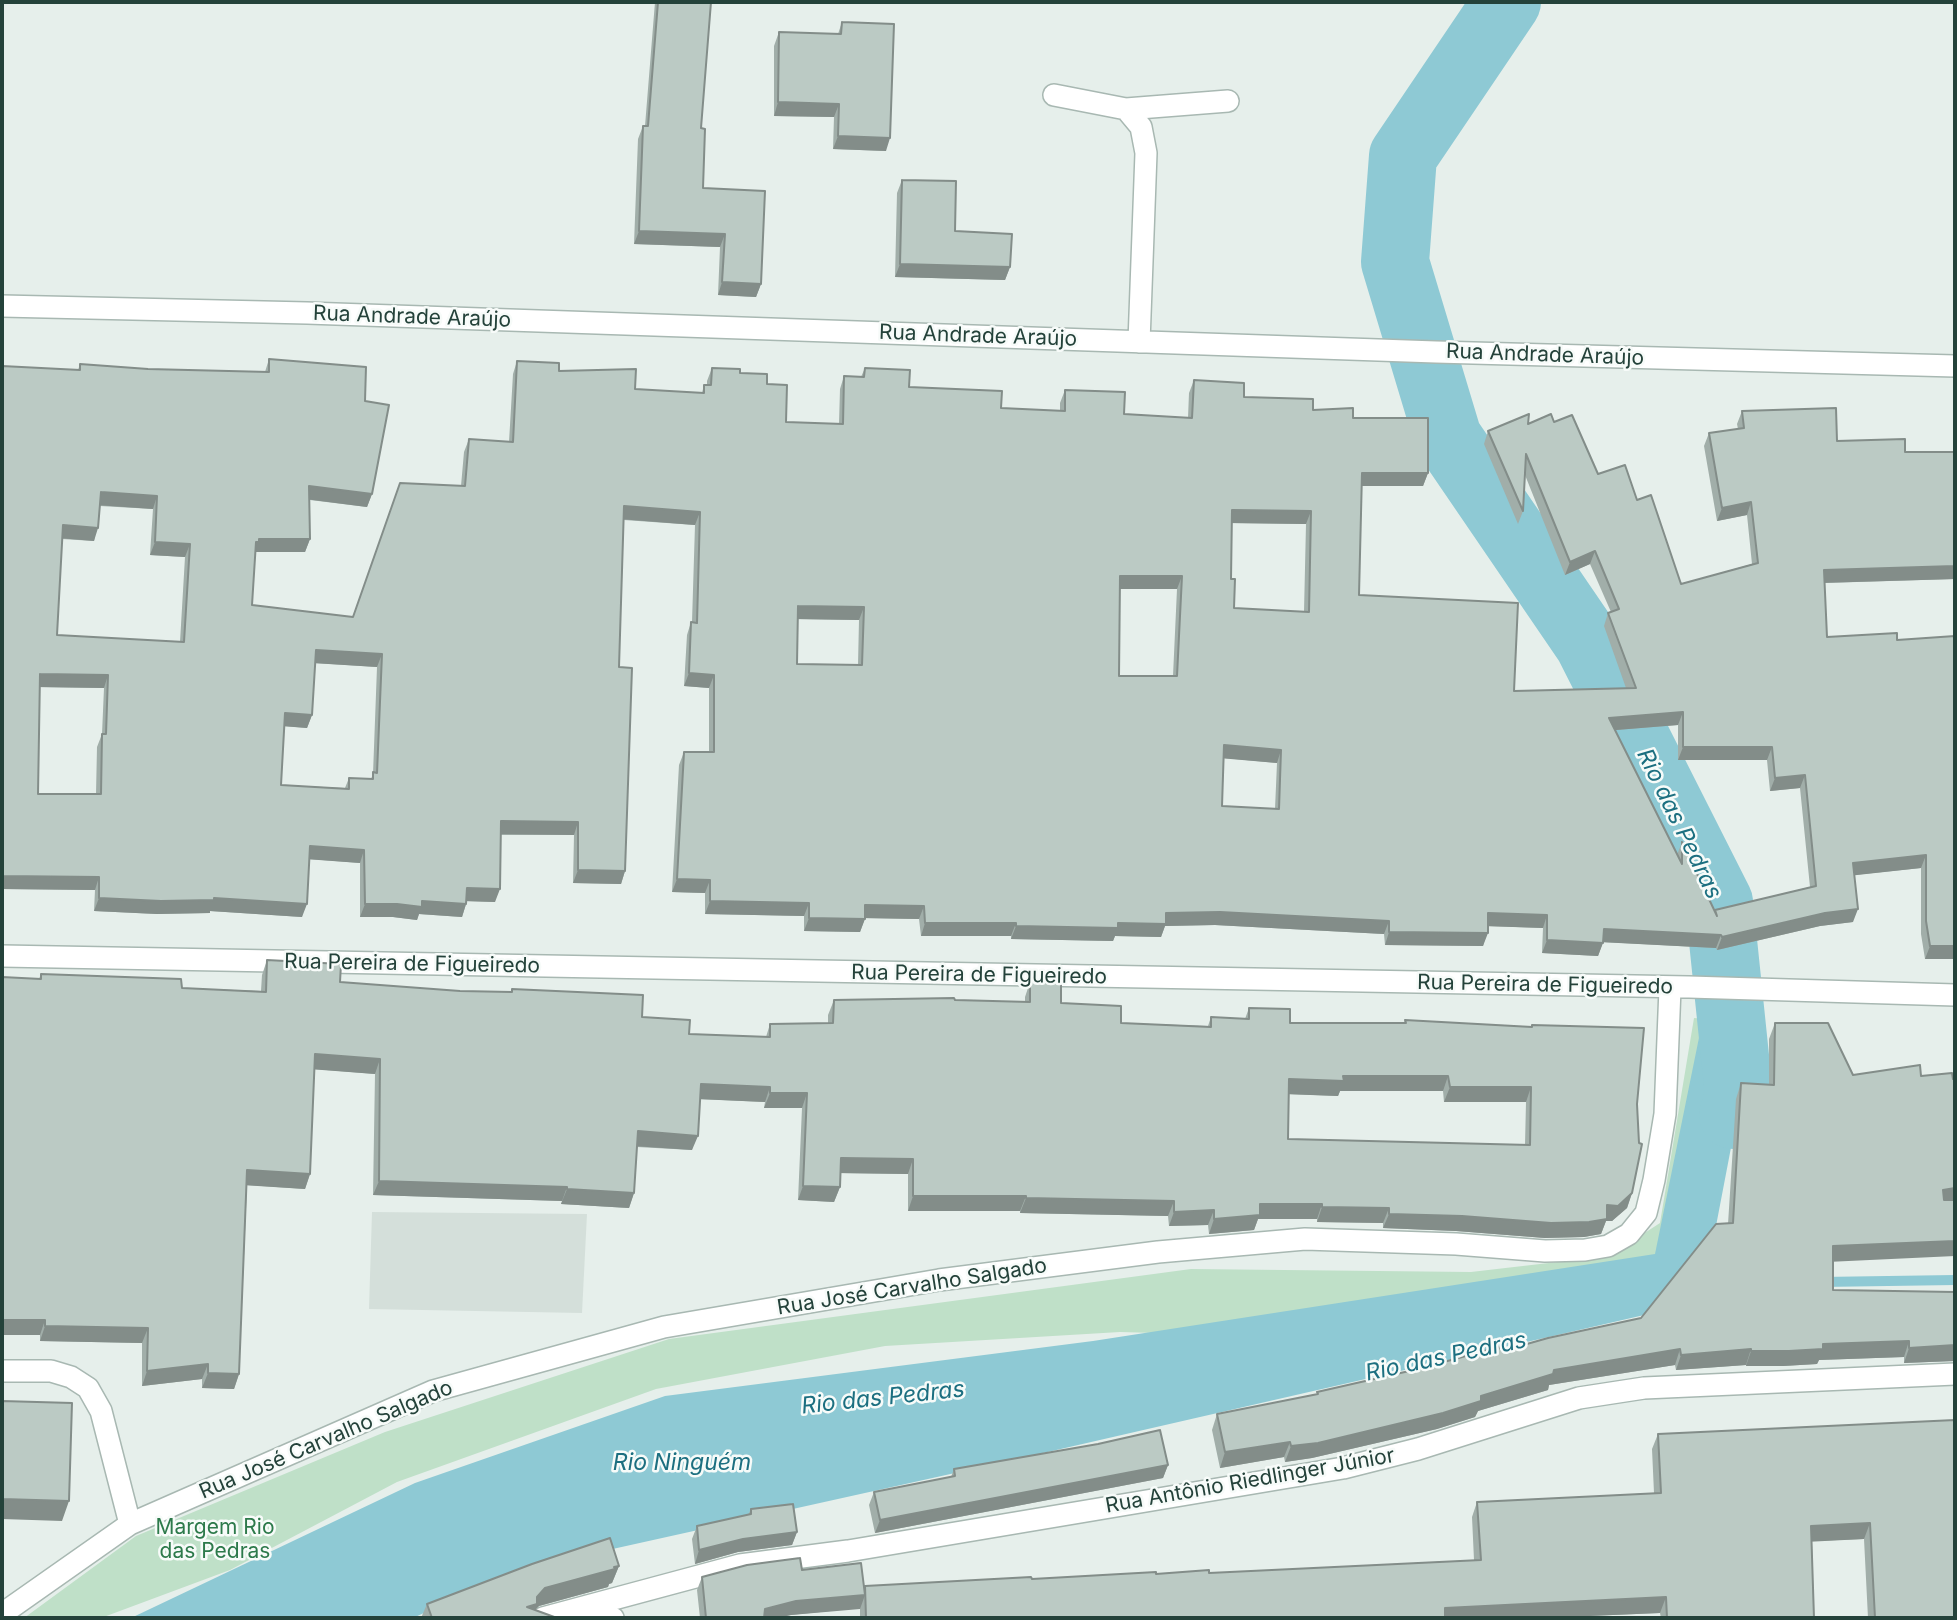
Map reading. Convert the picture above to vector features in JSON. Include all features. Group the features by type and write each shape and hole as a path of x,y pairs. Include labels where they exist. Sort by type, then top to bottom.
{"street":[{"path":"1054,95 1126,109 1228,101"},
{"path":"1126,109 1140,128 1146,153 1139,342"},
{"name":"Rua Andrade Araújo","path":"2,306 1955,366"},
{"name":"Rua Pereira de Figueiredo","path":"2,956 1680,987 1955,995"},
{"name":"Rua José Carvalho Salgado","path":"2,1614 130,1524 433,1391 664,1327 939,1280 1158,1252 1291,1240 1456,1244 1545,1251 1608,1247 1629,1234 1646,1213 1665,1114 1680,987"},
{"path":"2,1371 51,1371 71,1377 88,1388 101,1411 130,1524"},
{"name":"Rua Antônio Riedlinger Júnior","path":"544,1618 740,1565 848,1551 1343,1468 1418,1449 1579,1398 1644,1388 1955,1374"},
{"path":"587,1606 613,1618"}],"shaded area":[{"path":"372,1212 587,1214 582,1313 369,1309"}],"green space":[{"name":"Margem Rio das Pedras","path":"1694,1018 1724,1020 1725,1103 1645,1282 1370,1339 1120,1332 885,1346 656,1389 397,1482 230,1570 101,1618 24,1618 136,1536 385,1432 669,1339 1191,1269 1471,1272 1609,1256 1660,1223"}],"water":[{"name":"Rio Ninguém","path":"1703,1018 1755,1022 1716,1226 1653,1313 518,1570 413,1618 131,1618 415,1483 665,1396 1093,1341 1655,1254"}],"building":[{"path":"658,2 711,2 701,128 705,129 703,188 765,191 761,284 722,282 725,234 639,231 643,126 648,126"},
{"path":"842,22 894,24 890,138 838,136 839,104 778,102 779,32 841,34"},
{"path":"902,180 956,181 955,231 1012,234 1010,267 900,264"},
{"path":"269,359 366,367 365,401 389,405 372,494 309,486 310,539 259,539 259,542 256,542 252,605 353,617 400,483 465,486 469,439 513,442 517,361 559,363 559,371 636,369 635,389 704,393 704,385 711,385 712,368 767,374 767,384 787,385 786,422 843,424 844,376 864,377 865,368 910,370 909,387 1002,391 1001,408 1065,411 1065,390 1125,392 1124,414 1192,418 1194,380 1244,383 1244,397 1313,399 1313,410 1353,408 1353,418 1428,418 1428,473 1362,473 1359,595 1518,603 1514,691 1636,688 1608,613 1619,609 1595,551 1570,562 1526,454 1523,511 1488,431 1529,414 1528,424 1551,414 1554,422 1572,415 1598,474 1625,465 1637,500 1651,495 1681,584 1758,563 1751,502 1722,508 1709,433 1744,428 1742,411 1836,408 1837,441 1905,439 1905,452 1955,452 1955,566 1824,570 1827,637 1897,633 1897,640 1955,636 1955,946 1930,946 1926,921 1926,855 1853,863 1858,909 1825,913 1722,937 1604,929 1603,943 1547,940 1547,915 1488,913 1488,933 1389,932 1389,921 1220,912 1166,913 1166,924 1118,923 1118,928 1016,926 1016,923 925,923 924,906 865,905 865,919 809,918 809,903 710,901 710,880 677,879 684,752 714,752 714,675 689,673 691,622 697,623 700,512 624,506 619,667 632,668 625,871 578,870 578,822 501,821 500,889 467,888 466,904 422,901 422,907 365,904 364,850 310,846 307,904 214,898 161,901 99,898 99,877 2,876 2,366 80,370 80,364 148,369 269,372","holes":["101,492 157,496 155,542 190,544 184,642 57,635 63,525 98,528","1232,510 1311,511 1309,612 1234,608 1235,579 1231,579","1120,576 1182,576 1177,676 1119,676","798,606 864,607 862,665 797,664","316,650 382,654 377,773 373,772 373,779 349,778 349,789 281,785 285,713 312,715","40,674 108,675 106,734 102,734 101,794 38,794","1683,712 1683,747 1772,747 1775,778 1805,775 1816,886 1715,910 1717,916 1682,842 1682,864 1609,718","1224,745 1281,750 1279,809 1222,806"]},
{"path":"267,960 341,964 340,982 460,991 512,992 512,989 643,995 642,1017 690,1020 689,1034 770,1037 770,1024 833,1023 834,1000 954,998 1030,1002 1030,982 1061,982 1061,1003 1121,1006 1121,1023 1211,1027 1211,1017 1249,1019 1249,1008 1290,1009 1290,1023 1406,1023 1405,1020 1532,1027 1644,1028 1637,1104 1639,1143 1642,1144 1632,1193 1618,1206 1607,1205 1607,1219 1551,1223 1389,1214 1389,1208 1260,1204 1260,1215 1214,1219 1214,1210 1174,1212 1174,1201 1026,1196 913,1196 913,1159 841,1158 840,1187 803,1186 807,1093 770,1093 770,1087 701,1084 698,1136 638,1131 634,1193 567,1187 379,1181 380,1059 315,1054 310,1174 247,1170 239,1374 208,1373 208,1364 147,1371 148,1328 45,1326 45,1320 2,1320 2,977 41,979 41,974 181,979 182,988 266,992","holes":["1343,1076 1448,1076 1450,1087 1531,1087 1530,1145 1288,1139 1289,1079 1344,1081"]},
{"path":"1775,1023 1828,1023 1853,1075 1920,1065 1921,1076 1952,1073 1955,1079 1955,1188 1943,1190 1944,1200 1955,1200 1955,1241 1833,1246 1833,1290 1955,1292 1955,1345 1909,1348 1909,1341 1823,1344 1823,1349 1751,1349 1681,1355 1680,1349 1554,1370 1553,1374 1481,1396 1481,1401 1443,1413 1318,1443 1291,1446 1290,1442 1225,1452 1217,1414 1318,1394 1317,1392 1499,1347 1502,1351 1641,1318 1716,1224 1733,1223 1741,1083 1774,1085"},
{"path":"2,1401 72,1403 69,1501 2,1499"},
{"path":"1955,1420 1955,1618 1875,1618 1870,1523 1811,1526 1814,1618 1667,1618 1666,1597 1445,1608 1445,1618 866,1618 865,1586 1481,1560 1477,1502 1661,1493 1658,1434"},
{"path":"1160,1430 1168,1465 880,1520 874,1492 955,1476 954,1469 1098,1444"},
{"path":"793,1504 797,1532 743,1539 699,1550 697,1526 751,1514 751,1509"},
{"path":"610,1538 619,1566 545,1588 537,1597 537,1604 527,1607 557,1618 432,1618 427,1604"},
{"path":"800,1558 802,1570 861,1563 865,1595 796,1601 765,1609 764,1618 706,1618 702,1577 747,1565"}],"waterway":[{"name":"Rio das Pedras","path":"1507,2 1403,156 1395,262 1448,438 1588,643 1719,902 1739,1095 1733,1115"},
{"path":"1821,1282 1955,1280"}]}
